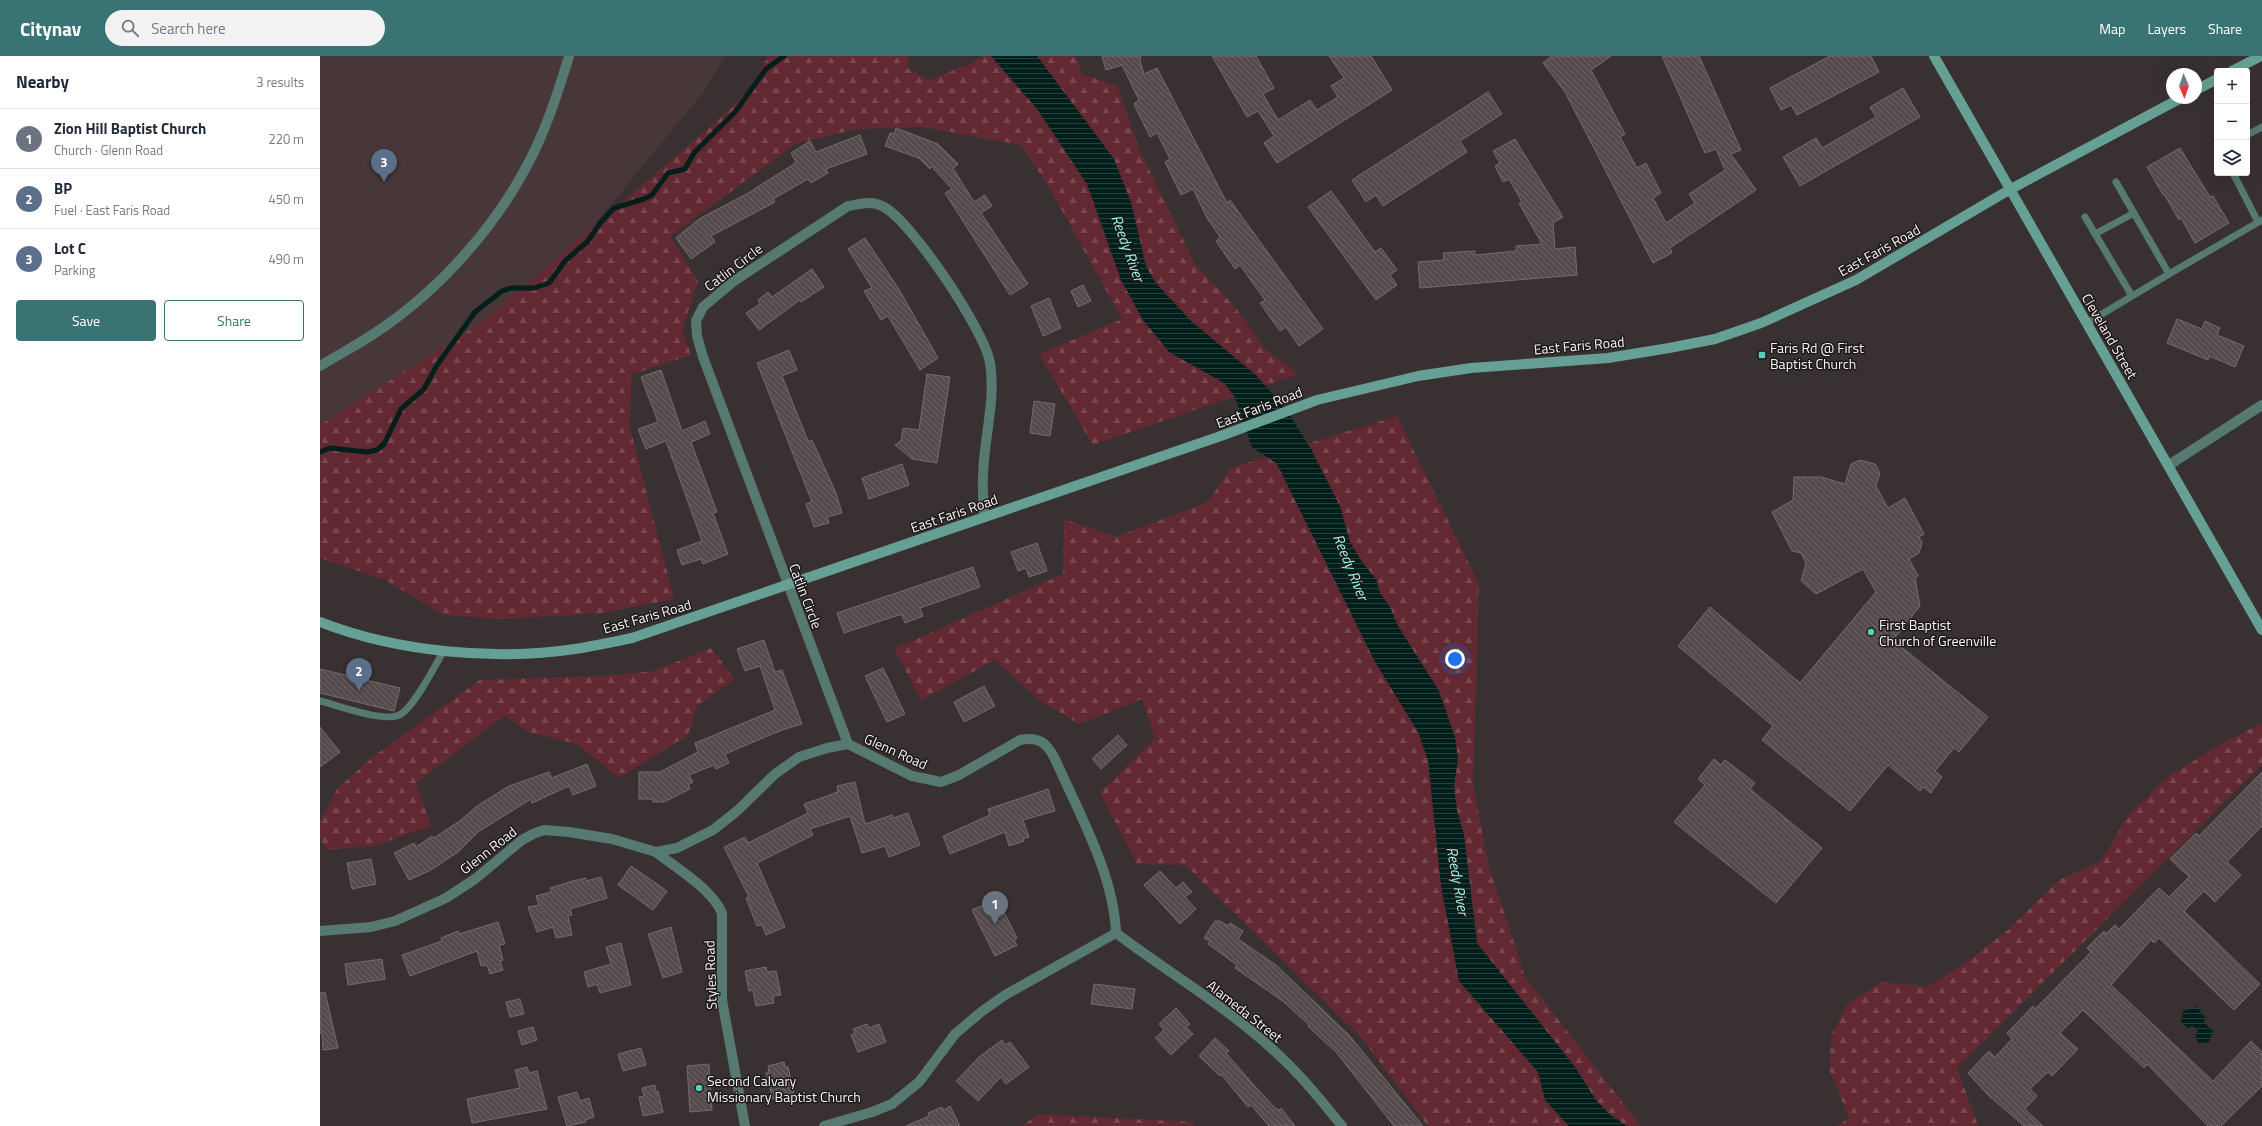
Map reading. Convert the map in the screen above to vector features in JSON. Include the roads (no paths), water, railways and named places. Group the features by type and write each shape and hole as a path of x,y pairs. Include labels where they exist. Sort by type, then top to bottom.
{"main road":[{"name":"Cleveland Street","path":"1934,56 2009,190 2169,465 2192,511 2262,630"},
{"path":"2238,68 2261,56"},
{"path":"2202,87 2214,81"},
{"name":"East Faris Road","path":"320,622 362,636 444,650 513,654 589,647 632,638 670,627 787,585 1218,437 1317,400 1403,379 1471,368 1608,358 1715,338 1760,323 1856,280 2009,190 2170,104"}],"street":[{"path":"320,366 375,333 412,305 436,284 480,237 499,210 533,155 557,95 569,56"},
{"name":"Catlin Circle","path":"848,744 787,585 703,357 697,336 696,321 703,308 734,282 848,206 867,202 882,206 896,214 930,257 976,325 986,346 990,363 991,383 983,475 984,518"},
{"path":"2169,465 2262,404"},
{"name":"Glenn Road","path":"320,931 371,927 395,921 446,898 475,879 522,840 532,834 544,830 569,832 612,839 656,852 676,848 713,830 738,811 775,774 799,757 848,744 912,776 941,782 960,775 1020,740 1036,739 1046,743 1055,759 1104,872 1116,913 1116,934"},
{"name":"Styles Road","path":"656,852 709,894 719,904 722,913 722,1000 745,1126"},
{"path":"824,1126 872,1112 892,1104 919,1082 955,1034 981,1012 1005,995 1116,934"},
{"name":"Alameda Street","path":"1116,934 1232,1015 1286,1061 1317,1095 1342,1126"}],"lane":[{"path":"2250,133 2262,127"},
{"path":"2087,323 2260,221 2235,176"},
{"path":"2116,182 2169,274"},
{"path":"2095,234 2134,213"},
{"path":"2085,217 2132,296"},
{"path":"320,701 385,718 400,714 417,694 444,650"}],"water":[{"name":"Reedy River","path":"991,56 1037,56 1114,159 1131,202 1146,266 1155,282 1190,320 1257,376 1289,414 1311,449 1340,506 1350,542 1362,562 1376,579 1380,593 1390,607 1398,626 1439,691 1455,737 1458,760 1454,786 1457,810 1464,835 1477,943 1575,1067 1596,1100 1609,1114 1627,1126 1569,1126 1545,1100 1538,1072 1459,981 1441,886 1428,760 1418,732 1375,662 1277,464 1252,447 1235,397 1224,383 1169,352 1143,320 1121,280 1087,184 1037,109"},
{"path":"2197,1007 2205,1017 2204,1022 2213,1031 2209,1042 2199,1043 2195,1038 2198,1031 2193,1026 2188,1028 2181,1022 2183,1011"}],"waterway":[{"path":"320,452 330,448 367,452 377,450 384,444 401,409 424,389 437,365 475,312 502,291 511,288 534,288 549,283 565,261 588,241 601,222 614,208 652,195 668,173 685,169 694,153 736,111 766,69 784,56"}],"place":[{"name":"Lot C","path":"384,182"},
{"name":"Faris Rd @ First Baptist Church","path":"1762,355"},
{"name":"First Baptist Church of Greenville","path":"1871,632"},
{"name":"BP","path":"359,691"},
{"name":"Zion Hill Baptist Church","path":"995,924"},
{"name":"Second Calvary Missionary Baptist Church","path":"699,1088"}]}
